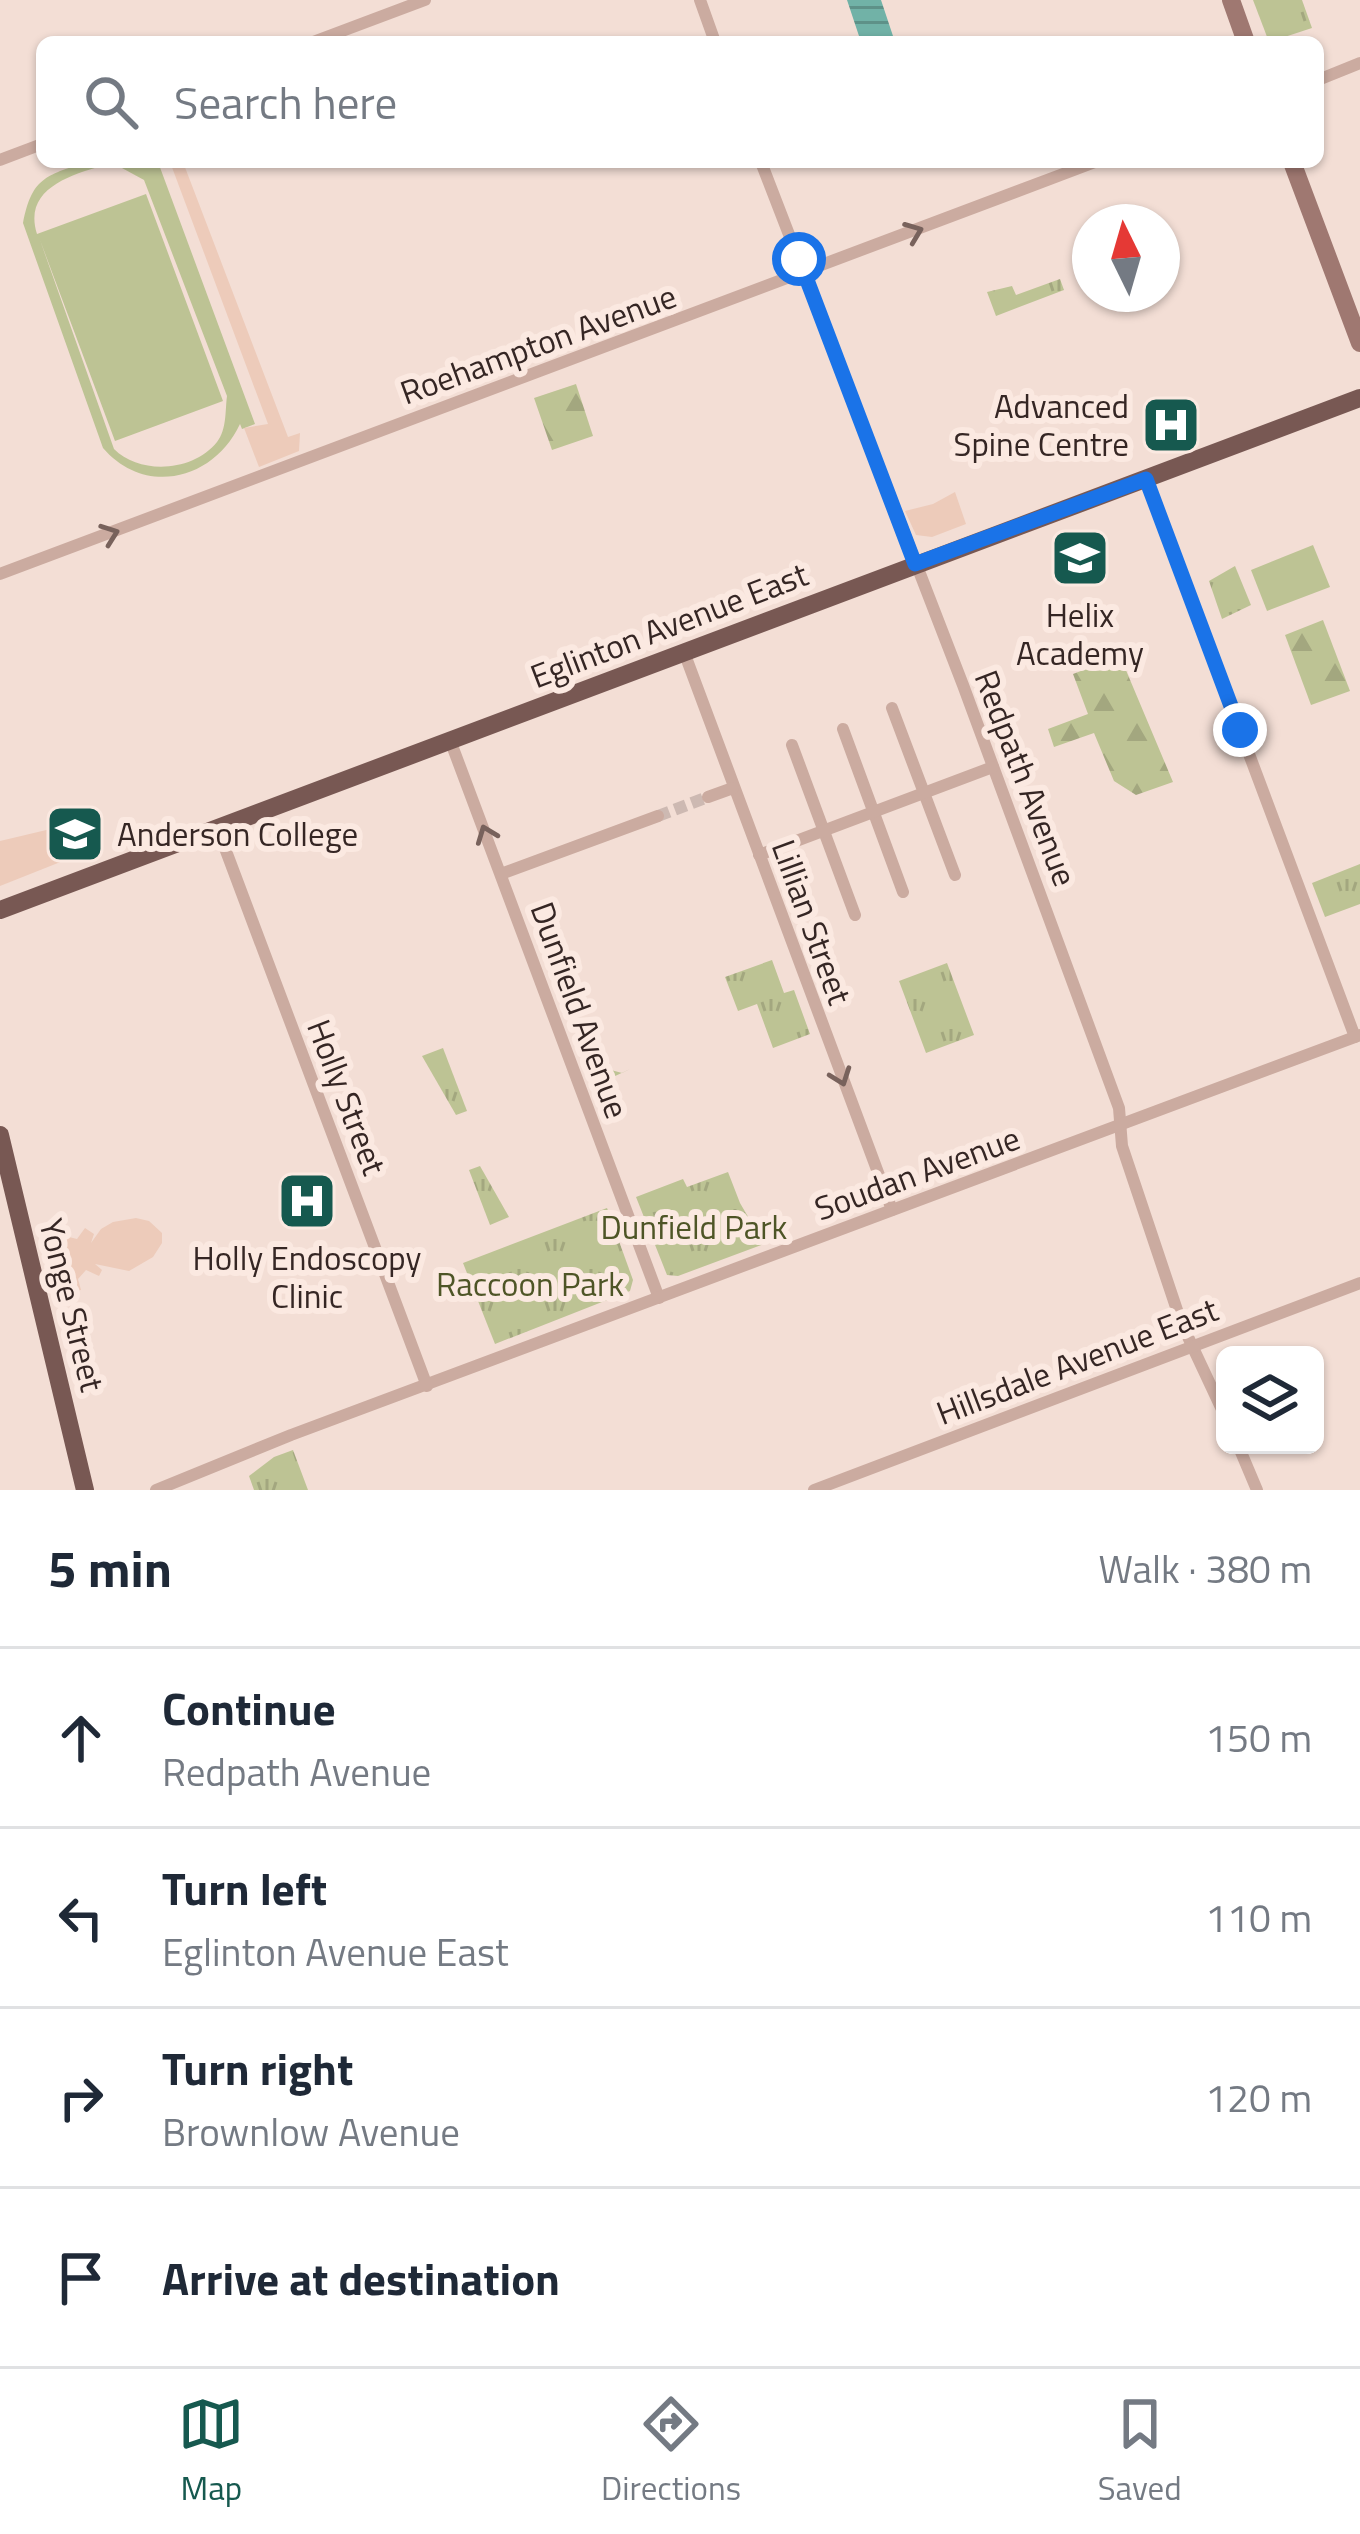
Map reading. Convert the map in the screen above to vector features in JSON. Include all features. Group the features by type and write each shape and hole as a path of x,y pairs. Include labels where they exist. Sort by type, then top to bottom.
{"main road":[{"path":"1231,0 1244,36"},
{"path":"1294,168 1360,343"},
{"name":"Eglinton Avenue East","path":"0,910 1360,398"},
{"name":"Yonge Street","path":"0,1135 85,1490"}],"street":[{"path":"329,36 425,0"},
{"path":"700,0 713,36"},
{"path":"1324,78 1360,63"},
{"path":"0,160 36,146"},
{"name":"Redpath Avenue","path":"763,168 993,766 1115,1099 1129,1166 1193,1346 1216,1396"},
{"name":"Roehampton Avenue","path":"0,574 1079,168"},
{"path":"1146,479 1358,1036"},
{"name":"Lillian Street","path":"684,652 892,1210"},
{"path":"892,708 956,875"},
{"path":"842,729 903,892"},
{"name":"Dunfield Avenue","path":"450,740 659,1298"},
{"path":"792,745 855,915"},
{"path":"759,855 993,766"},
{"path":"707,797 734,788"},
{"path":"501,874 658,816"},
{"name":"Holly Street","path":"217,827 427,1386"},
{"name":"Soudan Avenue","path":"156,1490 1358,1036"},
{"name":"Hillsdale Avenue East","path":"814,1490 1360,1283"},
{"path":"1242,1454 1257,1490"}],"green space":[{"path":"1253,0 1302,0 1312,28 1287,36 1267,36"},
{"path":"71,168 95,168 51,187 42,196 34,219 37,234 146,194 223,401 115,441 40,240 114,449 138,463 166,467 194,459 217,442 227,396 144,180 122,168 160,168 255,424 242,429 240,424 214,458 196,469 158,477 138,473 103,448 23,223 31,196 50,176"},
{"path":"1060,279 1064,290 996,316 987,292 1012,286 1016,295"},
{"path":"576,384 593,436 552,450 534,398"},
{"path":"1313,545 1330,587 1267,611 1251,570"},
{"path":"1235,566 1251,605 1222,619 1209,581"},
{"path":"1323,620 1350,691 1311,705 1285,635"},
{"path":"1120,656 1173,782 1136,795 1114,781 1094,733 1054,747 1048,729 1088,714 1073,674"},
{"path":"1360,864 1360,904 1325,917 1312,883"},
{"path":"772,960 784,993 794,990 810,1034 773,1048 757,1004 738,1011 725,977"},
{"path":"947,963 974,1035 926,1053 899,981"},
{"path":"583,1036 598,1040 611,1070 622,1073 594,1086 578,1041"},
{"path":"443,1048 467,1111 456,1115 422,1056"},
{"path":"480,1166 509,1217 490,1225 469,1170"},
{"name":"Dunfield Park","path":"728,1172 764,1244 678,1276 667,1275 636,1197 683,1179 687,1187"},
{"name":"Raccoon Park","path":"607,1208 633,1280 630,1291 495,1344 463,1263"},
{"path":"293,1450 308,1490 254,1490 249,1476 274,1457"}],"shaded area":[{"path":"172,168 185,168 288,437 300,433 299,451 259,467 244,428 268,424"},
{"path":"955,492 966,524 932,537 916,535 905,511"},
{"path":"59,827 68,859 0,886 0,841"},
{"path":"149,1221 162,1233 153,1257 129,1271 95,1264 102,1270 99,1276 86,1270 78,1279 81,1290 70,1292 55,1228 67,1225 69,1237 77,1239 85,1228 94,1234 91,1243 113,1222"}],"water":[{"path":"847,0 881,0 893,36 859,36"}],"tunnel":[{"path":"658,816 708,797"}],"place":[{"name":"Advanced Spine Centre","path":"1171,425"},
{"name":"Helix Academy","path":"1080,558"},
{"name":"Anderson College","path":"75,834"},
{"name":"Holly Endoscopy Clinic","path":"307,1201"}],"route":[{"path":"799,259 915,564 1146,479 1240,730"}]}
